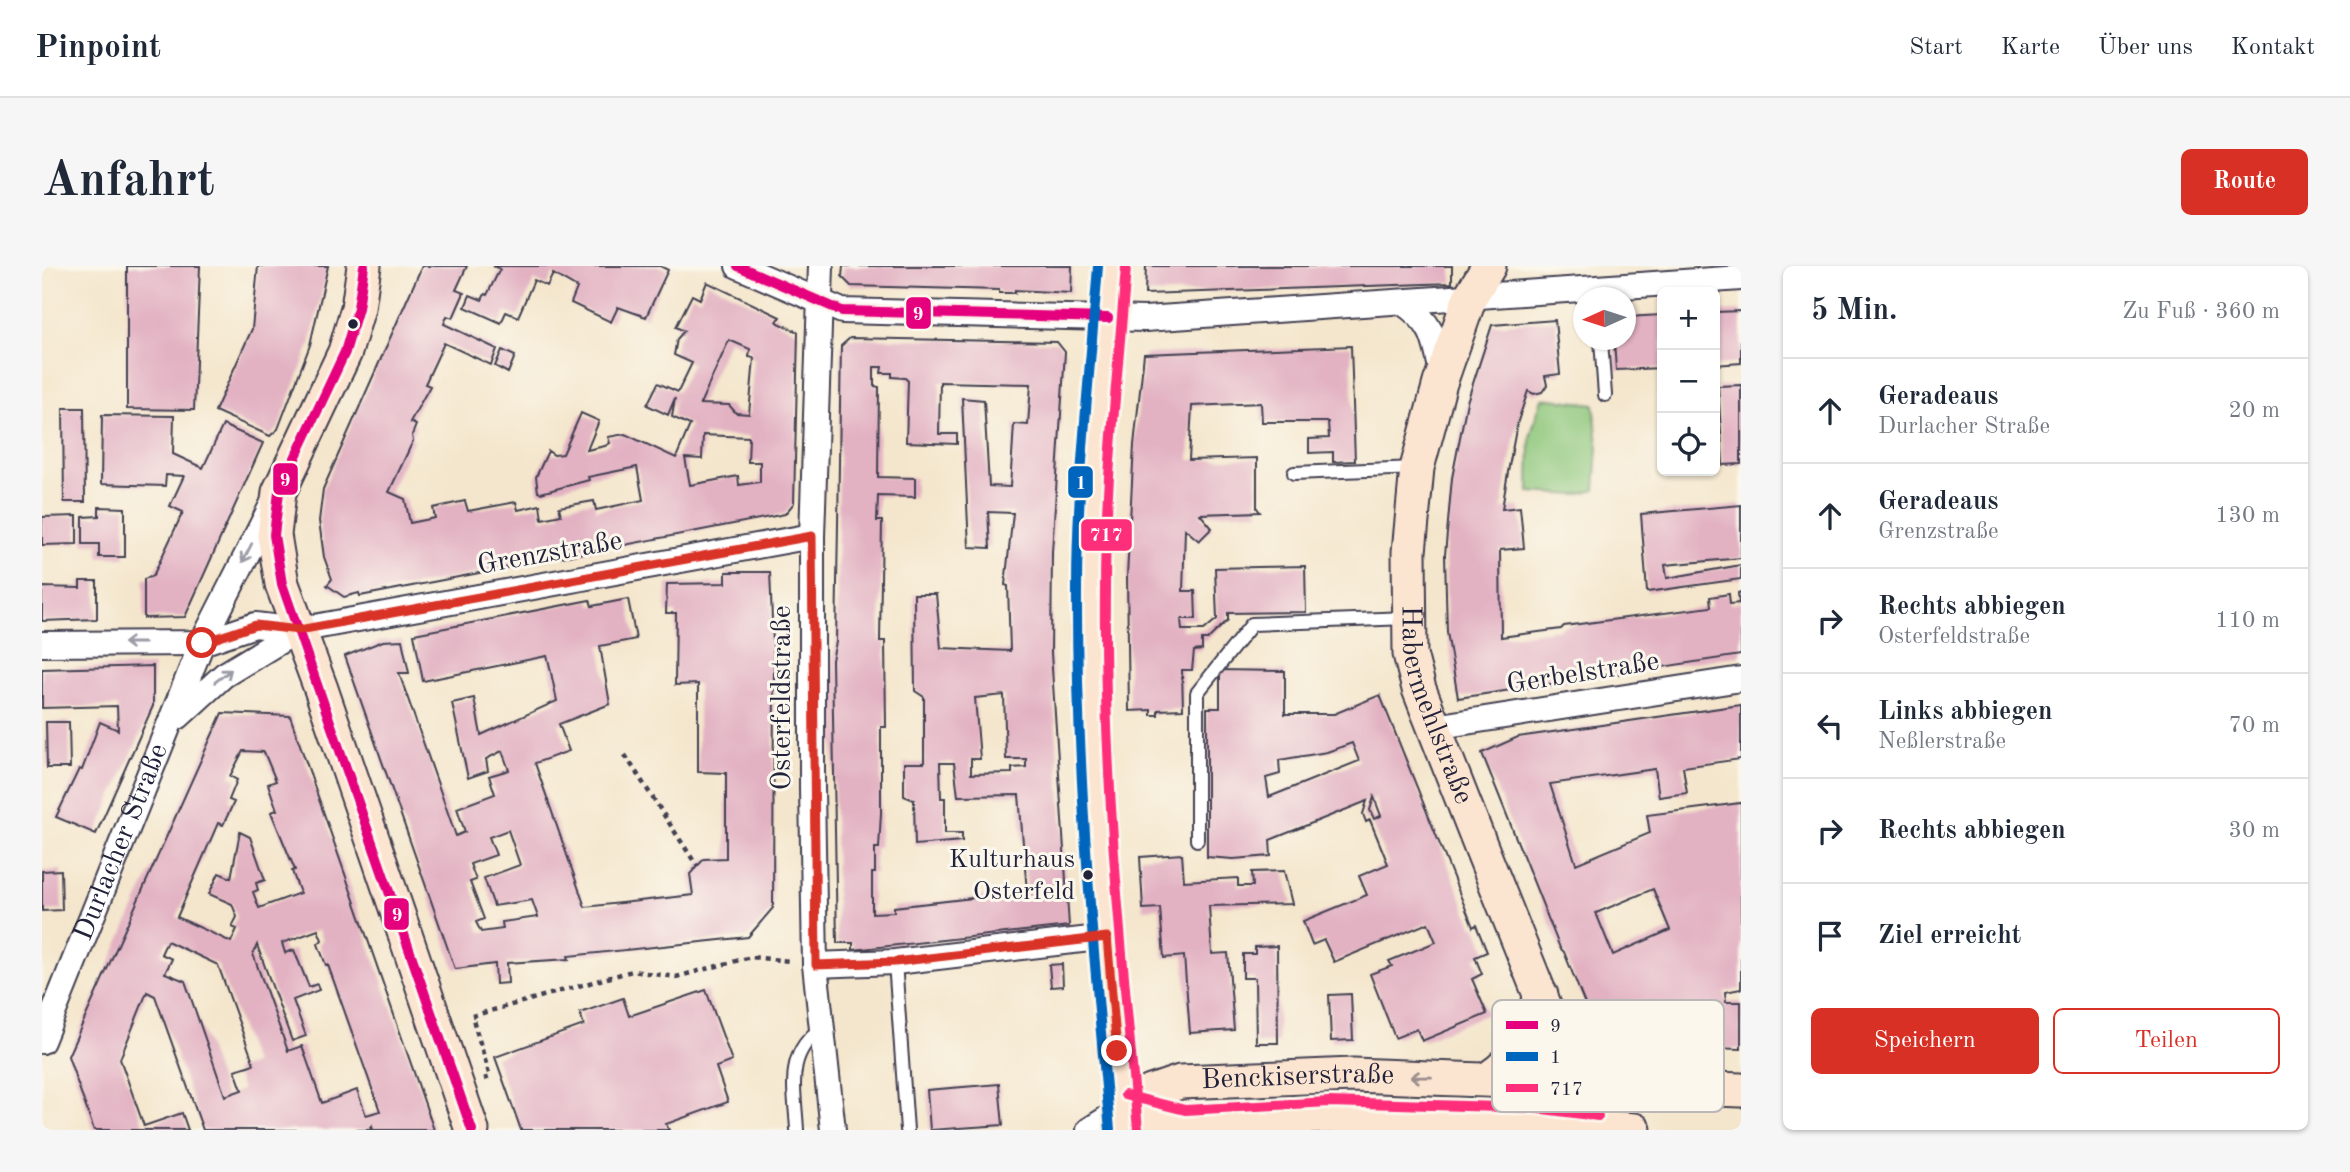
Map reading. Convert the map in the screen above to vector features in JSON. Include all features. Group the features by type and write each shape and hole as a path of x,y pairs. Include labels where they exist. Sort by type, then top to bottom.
{"main road":[{"name":"Durlacher Straße","path":"279,492 345,352 358,307 364,266"},
{"path":"1112,266 1093,511 1092,637 1095,768 1123,1119"},
{"name":"Habermehlstraße","path":"1489,266 1470,297 1442,376 1417,468 1409,552 1410,654 1419,689 1543,1000"},
{"path":"279,492 276,547 282,584 472,1130"},
{"name":"Benckiserstraße","path":"1123,1119 1151,1092 1180,1082 1353,1075 1492,1078"},
{"name":"Habermehlstraße","path":"1589,1112 1597,1129"},
{"name":"Benckiserstraße","path":"1123,1119 1154,1119 1184,1124 1329,1116 1535,1122 1634,1130"}],"street":[{"path":"738,266 820,304 842,311 1159,319 1470,297 1573,293"},
{"name":"Osterfeldstraße","path":"821,266 812,536 816,965 831,1081 833,1130"},
{"path":"1617,287 1645,279 1741,278"},
{"path":"1402,302 1424,317 1436,342 1442,376"},
{"name":"Durlacher Straße","path":"42,1041 173,722 202,643 279,492"},
{"name":"Grenzstraße","path":"299,630 812,536"},
{"path":"42,644 202,643 256,625 299,630"},
{"name":"Durlacher Straße","path":"173,722 224,675 299,630"},
{"name":"Gerbelstraße","path":"1434,727 1741,679"},
{"path":"816,965 895,962 1107,937"},
{"path":"1089,1130 1123,1119"}],"lane":[{"path":"1602,350 1605,395"},
{"path":"1294,473 1417,468"},
{"path":"1198,841 1196,693 1251,624 1408,618"},
{"path":"895,962 907,1130"},
{"path":"797,1130 796,1056 808,1037 822,1027"}],"path":[{"path":"625,754 697,866"},
{"path":"456,1089 491,1077 472,1016 632,971 676,976 751,957 816,965"}],"green space":[{"path":"1542,398 1594,404 1598,446 1595,490 1577,495 1529,492 1530,437"}],"building":[{"path":"127,266 200,266 194,410 127,409"},
{"path":"258,266 328,266 310,345 278,429 270,436 215,411 252,329"},
{"path":"422,266 467,266 456,290 464,293 453,318 447,316 444,324 497,349 491,365 444,343 425,384 430,386 410,422 416,425 413,441 389,492 405,499 410,523 435,518 433,508 465,501 468,511 516,502 518,510 540,505 542,519 561,515 559,507 594,501 596,510 643,500 637,467 588,477 589,480 541,493 538,492 536,477 548,451 554,455 563,454 581,413 599,421 587,450 610,443 608,437 625,434 676,458 690,425 672,417 675,398 668,415 647,405 658,383 678,392 692,363 674,355 677,339 684,331 676,327 692,295 700,299 707,282 780,317 777,322 798,332 794,503 785,514 344,597 327,585 332,579 324,557 319,521 323,489","holes":["729,340 750,349 749,357 754,358 749,414 736,413 729,405 700,404","703,435 749,437 748,462 760,462 760,482 739,485 738,476 690,485 685,458 702,459"]},
{"path":"493,266 660,266 668,270 646,317 618,307 611,322 571,303 577,288 553,274 547,286 534,280 518,317 506,312 501,323 465,307 470,295 482,300 485,294 487,295 500,269"},
{"path":"843,266 1072,266 1071,293 1015,290 1015,293 999,293 999,290 851,286 842,277"},
{"path":"1146,266 1452,266 1452,283 1145,294"},
{"path":"1741,311 1741,363 1720,365 1720,312"},
{"path":"1657,315 1657,368 1616,370 1615,350 1636,350 1636,316"},
{"path":"1555,320 1560,374 1545,376 1547,385 1542,392 1534,394 1528,391 1517,424 1508,472 1502,509 1520,507 1524,548 1500,550 1501,637 1711,607 1710,597 1729,594 1730,604 1739,603 1738,593 1741,592 1741,655 1458,698 1447,632 1445,555 1452,478 1467,402 1492,325"},
{"path":"850,338 1057,342 1065,352 1052,552 1051,653 1069,926 853,950 853,943 837,943 832,660 836,642 841,346","holes":["874,367 882,367 881,373 892,373 892,377 905,378 908,381 906,442 957,444 957,434 939,434 940,382 1031,384 1028,425 1014,424 1010,487 989,486 984,400 962,398 969,547 990,548 988,512 1013,513 1005,585 1008,586 1010,651 941,648 936,594 914,594 915,691 924,697 924,763 904,763 904,796 914,800 915,845 962,841 962,833 945,833 945,798 941,798 940,763 954,763 958,796 1019,795 1027,892 894,907 894,912 872,913 872,873 875,873 875,848 879,848 881,813 881,727 886,727 885,641 880,641 882,521 877,521 878,496 915,497 915,478 878,477 879,387 874,386","1004,695 1006,759 1026,759 1026,767 1012,768 1012,773 971,774 971,759 980,759 975,698"]},
{"path":"1351,346 1355,461 1333,462 1333,452 1309,453 1309,439 1329,438 1328,422 1262,422 1261,403 1192,406 1189,460 1257,458 1257,508 1260,512 1200,514 1212,528 1199,541 1185,529 1183,591 1195,591 1196,619 1181,619 1182,630 1204,630 1217,619 1215,568 1305,566 1306,612 1228,613 1228,620 1207,640 1202,640 1202,650 1194,651 1192,670 1182,670 1183,709 1158,710 1158,715 1151,715 1151,710 1129,711 1127,576 1134,445 1144,354"},
{"path":"502,350 515,356 508,373 495,366"},
{"path":"1741,385 1741,464 1723,465 1720,386"},
{"path":"63,408 84,408 85,502 64,502"},
{"path":"102,415 174,416 173,454 203,468 223,425 263,443 185,617 144,618 144,579 153,576 183,512 170,506 184,476 166,475 165,486 101,484"},
{"path":"1741,505 1741,558 1665,565 1667,578 1741,565 1741,579 1647,592 1641,514"},
{"path":"99,507 125,508 125,557 99,557 99,544 83,544 83,517 99,516"},
{"path":"77,516 77,544 42,545 42,517"},
{"path":"726,572 770,572 774,667 773,908 748,937 568,956 569,959 507,963 508,983 496,984 495,964 455,969 345,656 383,641 402,640 409,673 399,673 456,836 465,832 457,808 495,794 489,776 509,770 502,751 486,759 488,771 468,778 452,703 474,698 481,735 557,701 547,656 423,681 414,634 590,600 592,606 628,599 636,639 600,646 610,704 559,724 569,751 535,763 585,907 693,895 690,874 704,859 726,858 726,773 698,772 698,684 675,685 676,613 666,613 667,584 726,583","holes":["508,830 520,865 484,878 494,906 532,900 538,917 502,922 503,929 481,932 476,922 484,919 470,882 476,880 470,864 496,855 489,837"]},
{"path":"80,581 97,581 97,619 42,621 42,587 80,588"},
{"path":"153,666 153,706 96,834 56,817 79,769 82,770 100,722 118,730 117,706 42,708 42,669"},
{"path":"1220,670 1285,671 1285,714 1334,714 1380,695 1473,927 1476,925 1487,952 1475,957 1482,974 1472,979 1487,1014 1422,1041 1417,1029 1395,1038 1370,974 1392,966 1389,961 1436,942 1428,923 1334,962 1324,940 1312,945 1303,921 1367,895 1359,876 1388,864 1370,820 1366,822 1363,814 1367,801 1270,840 1271,856 1233,859 1207,857 1207,708 1220,708","holes":["1352,743 1359,761 1269,797 1266,778 1280,774 1279,760 1327,752","1374,797 1381,816 1374,819 1370,810"]},
{"path":"1741,705 1741,759 1683,767 1687,793 1659,797 1655,769 1550,784 1576,864 1650,833 1647,815 1741,803 1741,989 1725,992 1726,1002 1741,1002 1741,1049 1724,1048 1724,1000 1583,1000 1482,753 1518,737","holes":["1653,889 1670,930 1613,955 1596,913"]},
{"path":"222,713 290,716 434,1130 373,1130 372,1126 370,1130 203,1130 155,996 147,992 120,1059 144,1126 182,1113 188,1130 94,1130 68,1056","holes":["243,751 264,752 276,781 268,784 277,810 271,812 295,870 292,871 300,893 259,908 253,892 258,890 256,883 265,880 250,837 240,832 231,878 219,873 209,894 232,904 237,917 232,927 237,929 231,942 177,917 218,823 223,825 234,802 229,800 237,780 230,776","318,930 322,940 318,944 380,1111 366,1115 357,1090 322,1103 302,1046 288,1051 253,954 257,945 292,1041 306,1036 293,1000 319,990 317,984 309,987 294,950 285,953 282,943","167,941 218,965 254,1064 235,1070 242,1090 225,1096 185,981 165,973 172,959 161,954"]},
{"path":"46,722 69,722 70,768 47,768"},
{"path":"1182,854 1184,881 1238,878 1238,886 1253,886 1252,872 1284,871 1292,904 1209,906 1212,954 1228,953 1234,1030 1190,1033 1184,956 1164,958 1160,908 1143,909 1140,857"},
{"path":"61,870 62,910 42,911 42,871"},
{"path":"1277,946 1278,1043 1256,1043 1255,978 1243,978 1243,954 1255,954 1255,947"},
{"path":"1062,964 1063,986 1051,987 1049,965"},
{"path":"706,990 732,1061 716,1067 728,1102 666,1124 669,1130 521,1130 495,1057 584,1025 580,1013 623,998 629,1016"},
{"path":"1351,994 1353,1040 1331,1041 1329,995"},
{"path":"999,1084 1003,1125 930,1130 927,1090"}],"transit line":[{"name":"9","path":"364,266 358,308 345,352 279,492 274,535 282,584 472,1130"},
{"name":"9","path":"738,266 842,311 1108,318"},
{"name":"1","path":"1098,266 1079,508 1077,657 1087,860 1110,1130"},
{"name":"717","path":"1126,267 1107,509 1105,657 1114,860 1138,1129"},
{"name":"717","path":"1125,1095 1185,1110 1329,1102 1492,1107"},
{"name":"717","path":"1566,1112 1598,1116"}],"place":[{"name":"Kulturhaus Osterfeld","path":"1088,875"}],"route":[{"path":"202,643 256,625 299,630 812,536 812,788 816,965 895,962 1107,937 1117,1051"}]}
